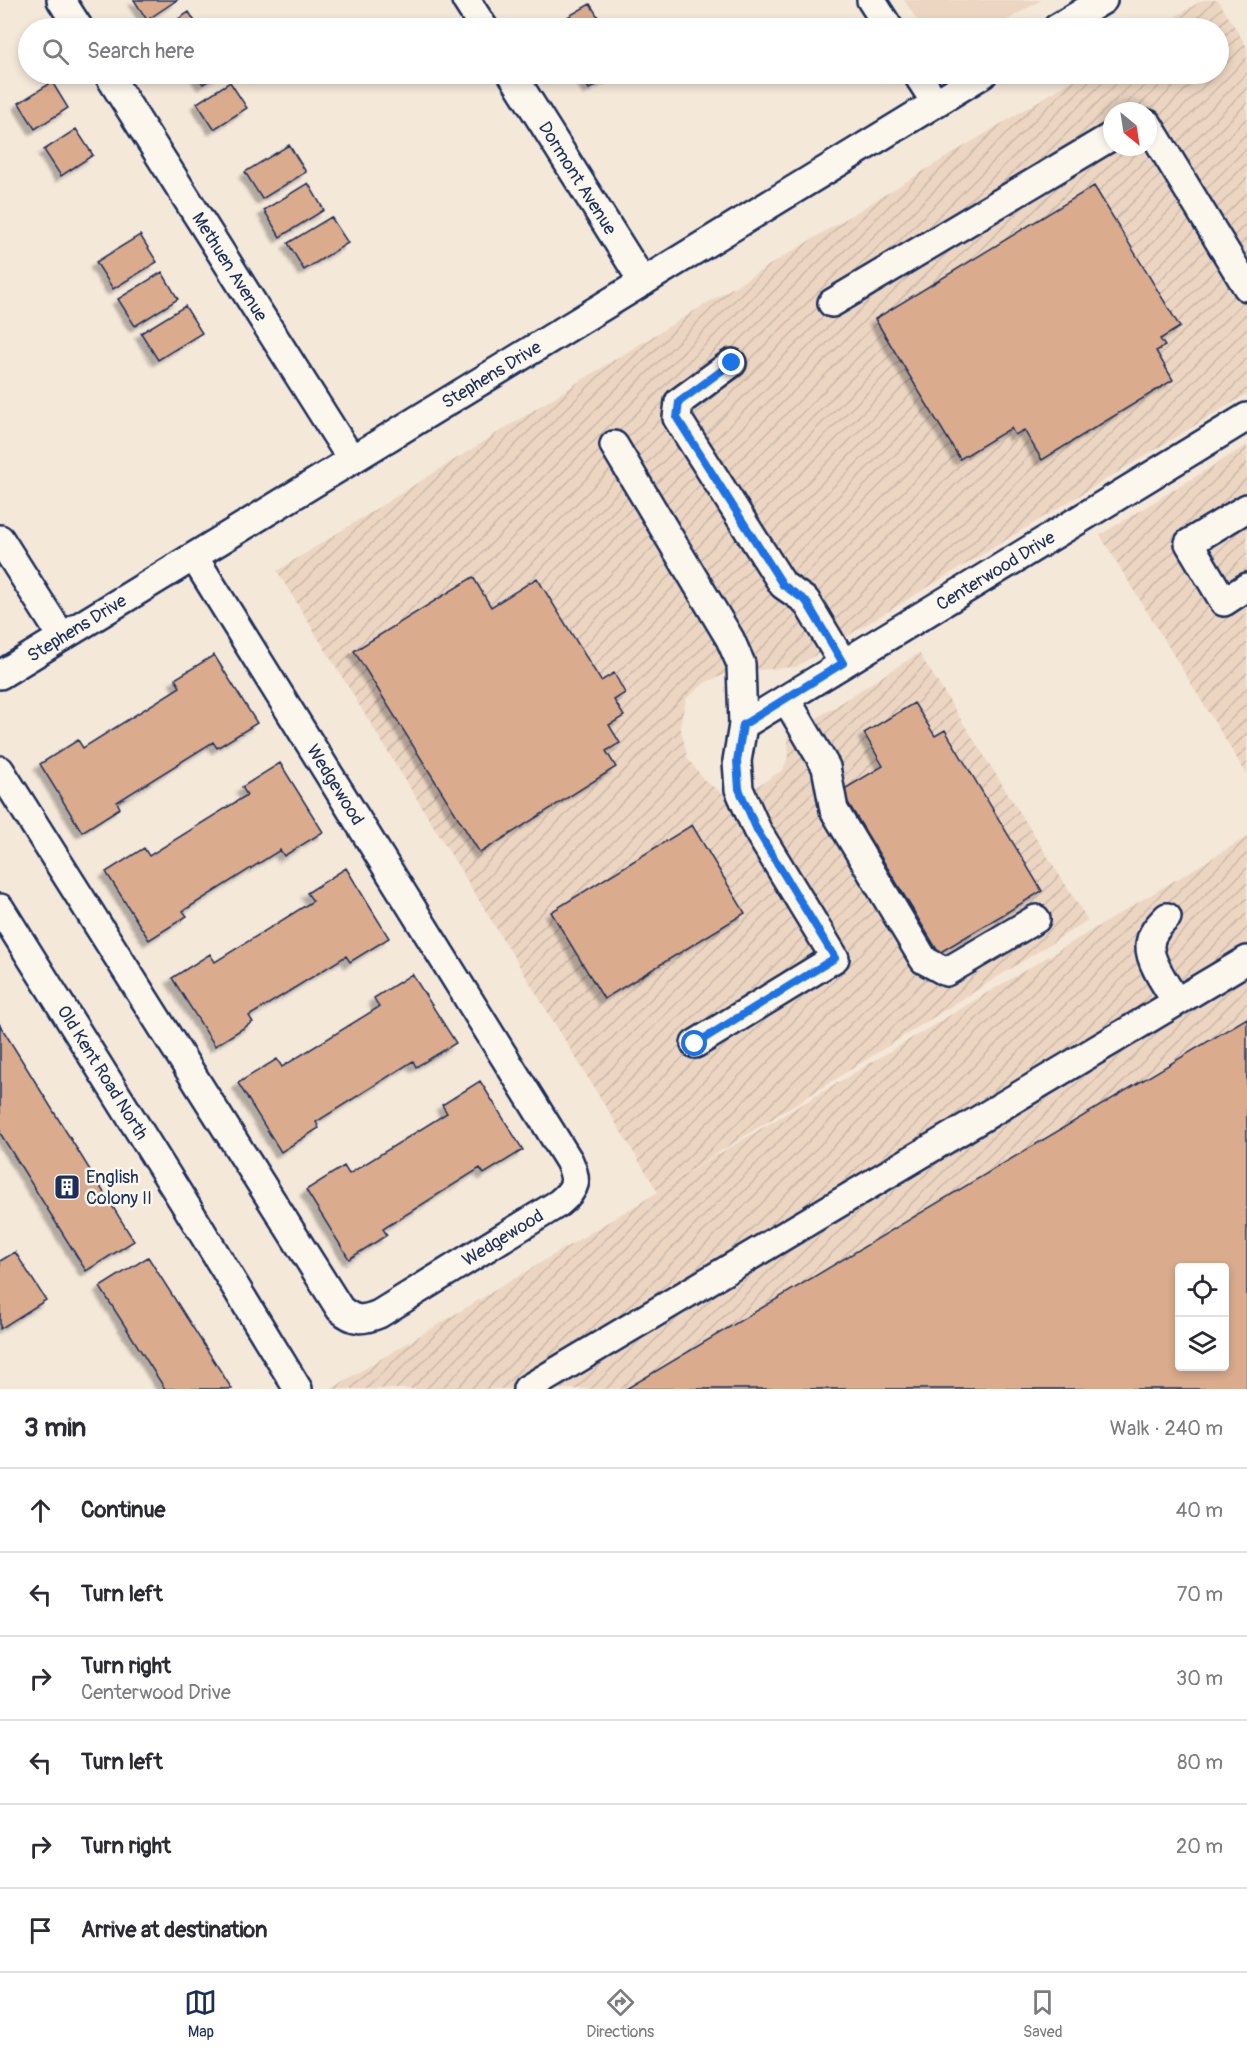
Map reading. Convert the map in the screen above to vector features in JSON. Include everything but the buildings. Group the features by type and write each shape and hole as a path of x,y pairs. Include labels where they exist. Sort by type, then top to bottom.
{"street":[{"path":"61,0 73,18"},
{"path":"466,0 478,18"},
{"path":"871,0 883,18"},
{"path":"1073,18 1103,0"},
{"name":"Methuen Avenue","path":"114,84 352,460"},
{"name":"Dormont Avenue","path":"518,84 643,282"},
{"path":"923,84 935,102"},
{"name":"Stephens Drive","path":"0,675 966,84"},
{"path":"1157,139 1247,287"},
{"path":"832,303 1103,141"},
{"path":"732,363 679,402 677,418 783,585 806,601 843,663"},
{"name":"Centerwood Drive","path":"743,725 1247,417"},
{"path":"614,445 730,639 741,664 743,725 737,761 739,789 757,830 835,958 695,1044"},
{"path":"1247,508 1189,543 1224,602 1247,587"},
{"path":"0,539 62,637"},
{"name":"Wedgewood","path":"0,770 340,1309 348,1316 356,1320 365,1320 379,1314 560,1203 571,1193 575,1182 569,1161 194,557"},
{"path":"786,699 826,766 834,810 924,960 946,972 1036,919"},
{"name":"Old Kent Road North","path":"0,908 298,1389"},
{"path":"1167,917 1154,931 1149,946 1155,965 1176,1001"},
{"path":"527,1389 1247,960"}],"shaded area":[{"path":"904,0 1041,0 1011,18 916,18"},
{"path":"1203,0 1218,0 1247,47 1247,394 796,667 732,672 706,682 686,699 680,726 688,759 705,781 722,793 746,793 783,770 789,754 787,737 919,653 1088,920 664,1187 1247,837 1247,1389 331,1389 658,1192 277,571 609,363 1067,84 1229,84 1229,18 1173,18"},
{"path":"1247,445 1247,775 1100,535"}],"place":[{"name":"English Colony II","path":"67,1187"}],"route":[{"path":"695,1044 835,958 757,830 739,789 737,761 743,725 843,663 806,601 783,585 677,418 679,402 732,363"}]}
